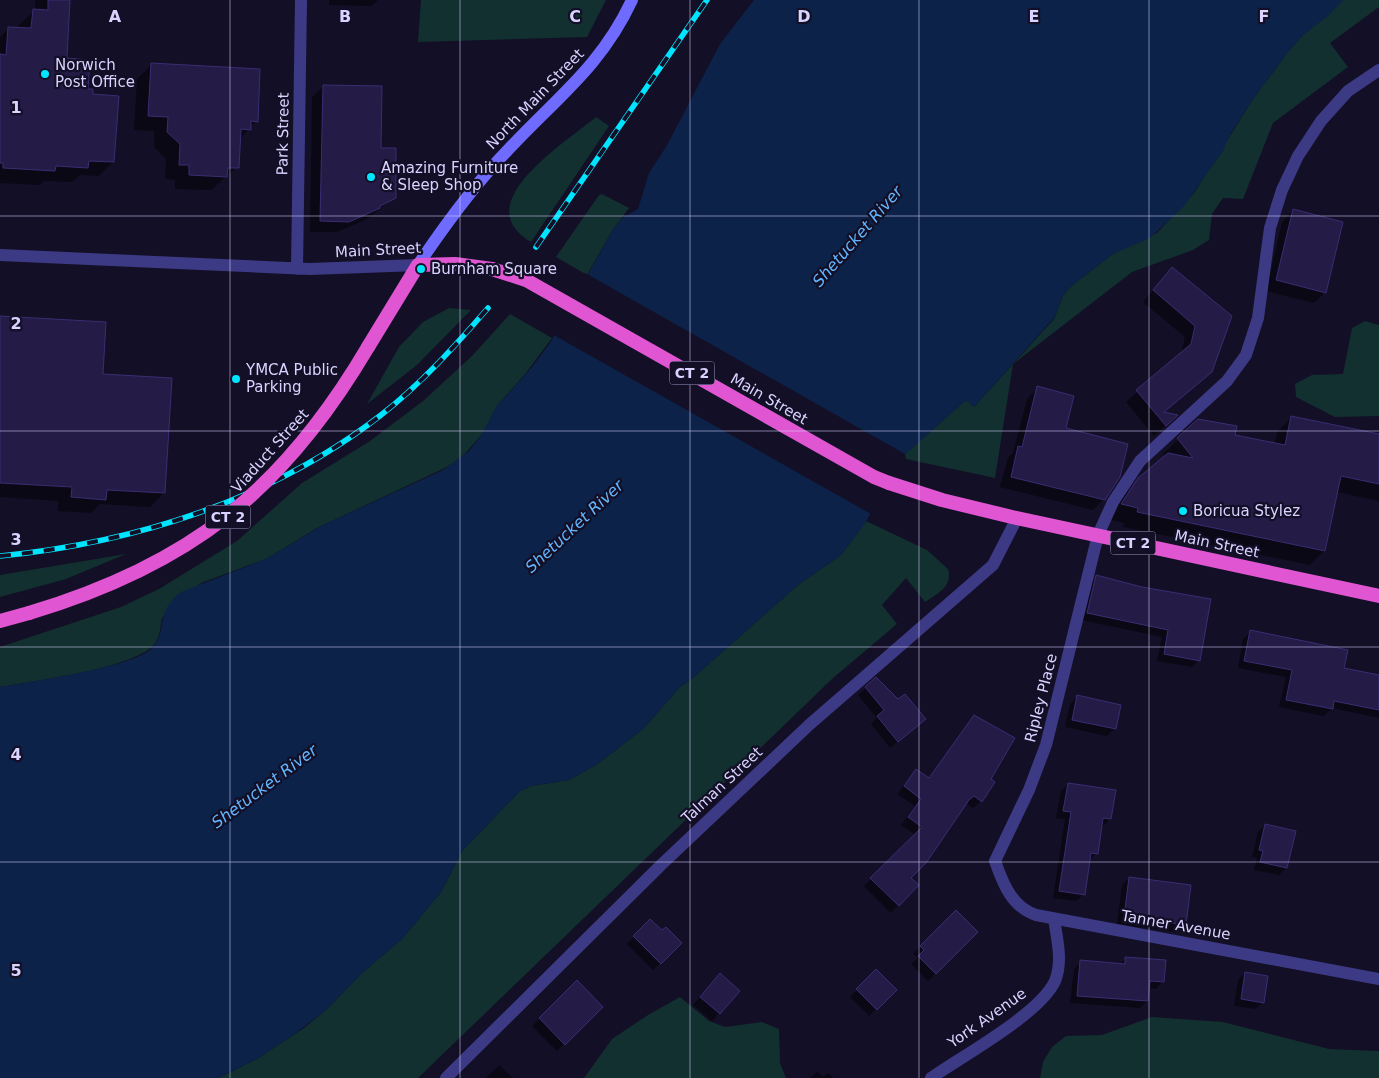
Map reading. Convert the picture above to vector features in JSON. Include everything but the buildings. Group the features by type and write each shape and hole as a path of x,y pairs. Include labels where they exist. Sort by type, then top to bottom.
{"highway":[{"name":"Main Street","path":"418,265 455,264 492,269 526,280 874,477 889,483 942,500 1017,518 1379,596"},
{"name":"Viaduct Street","path":"0,621 30,613 93,591 140,571 187,545 231,514 266,484 311,432 340,394 418,265"}],"main road":[{"name":"North Main Street","path":"418,265 483,178 591,66 614,36 632,0"}],"street":[{"name":"Park Street","path":"297,269 301,0"},
{"name":"Ripley Place","path":"995,861 1029,790 1046,745 1098,535 1113,502 1140,461 1227,381 1246,355 1258,318 1270,228 1282,190 1298,156 1320,121 1348,91 1379,70"},
{"name":"Main Street","path":"0,255 297,269 358,269 418,265"},
{"name":"Talman Street","path":"446,1078 661,866 802,732 994,565 1017,518"},
{"name":"Tanner Avenue","path":"995,861 1002,882 1014,900 1029,913 1054,920 1379,979"},
{"name":"York Avenue","path":"931,1078 1016,1021 1051,988 1059,959 1054,920"}],"green space":[{"path":"421,0 606,0 587,37 418,42"},
{"path":"1343,0 1379,0 1379,7 1330,43 1348,67 1273,123 1243,199 1223,198 1212,214 1209,240 1193,250 1132,272 1013,364 1054,319 1063,296 1070,287 1113,254 1157,233 1194,193 1253,99 1302,36"},
{"path":"596,117 609,126 531,242 514,227 509,210 515,193 528,175 545,158"},
{"path":"602,194 629,208 612,231 587,275 556,257 599,195"},
{"path":"449,308 471,310 417,365 367,404 399,347 423,322"},
{"path":"510,314 552,338 526,373 496,407 483,433 463,456 447,467 317,528 268,558 201,583 162,618 157,641 152,647 139,655 102,668 0,687 0,647 121,607 159,589 237,541 302,483 370,441 423,401 472,356"},
{"path":"1365,321 1379,325 1379,416 1335,417 1296,397 1295,384 1312,375 1343,374 1352,328"},
{"path":"1013,364 995,478 906,459 905,454 966,400 974,407"},
{"path":"866,521 927,550 948,569 948,580 943,589 925,602 906,578 882,605 897,624 833,678 418,1078 218,1078 257,1059 304,1028 326,1010 362,973 403,938 441,892 462,851 520,791 531,786 569,780 596,765 643,729 680,687 694,677 798,585 841,555"},
{"path":"126,554 66,579 0,597 0,575"},
{"path":"680,997 709,1021 725,1027 762,1022 779,1029 780,1063 786,1078 584,1078 612,1039 648,1015"},
{"path":"1152,1017 1223,1022 1329,1049 1379,1051 1379,1078 1040,1078 1043,1062 1052,1047 1066,1036 1102,1035"}],"water":[{"name":"Shetucket River","path":"754,0 1343,0 1328,16 1302,36 1288,52 1253,99 1231,133 1223,151 1183,207 1150,238 1113,254 1070,287 1063,296 1054,318 974,407 966,400 903,456 864,525 841,555 798,585 694,677 680,687 643,729 596,765 569,780 531,786 520,791 462,851 441,892 403,938 362,973 326,1010 292,1036 257,1059 218,1078 0,1078 0,687 80,673 142,655 152,648 157,641 167,608 172,600 181,592 268,558 321,526 443,470 469,451 480,437 496,407 532,367 550,343 612,231 622,218 638,209 649,173 666,147 720,44"}],"pier":[{"path":"585,273 905,454 871,514 552,334"}],"railway":[{"path":"536,247 707,0"},
{"path":"0,556 51,550 151,528 201,512 249,493 295,471 339,445 396,403 437,364 488,308"}],"place":[{"name":"Norwich Post Office","path":"45,74"},
{"name":"Amazing Furniture & Sleep Shop","path":"371,177"},
{"name":"Burnham Square","path":"421,269"},
{"name":"YMCA Public Parking","path":"236,379"},
{"name":"Boricua Stylez","path":"1183,511"}]}
